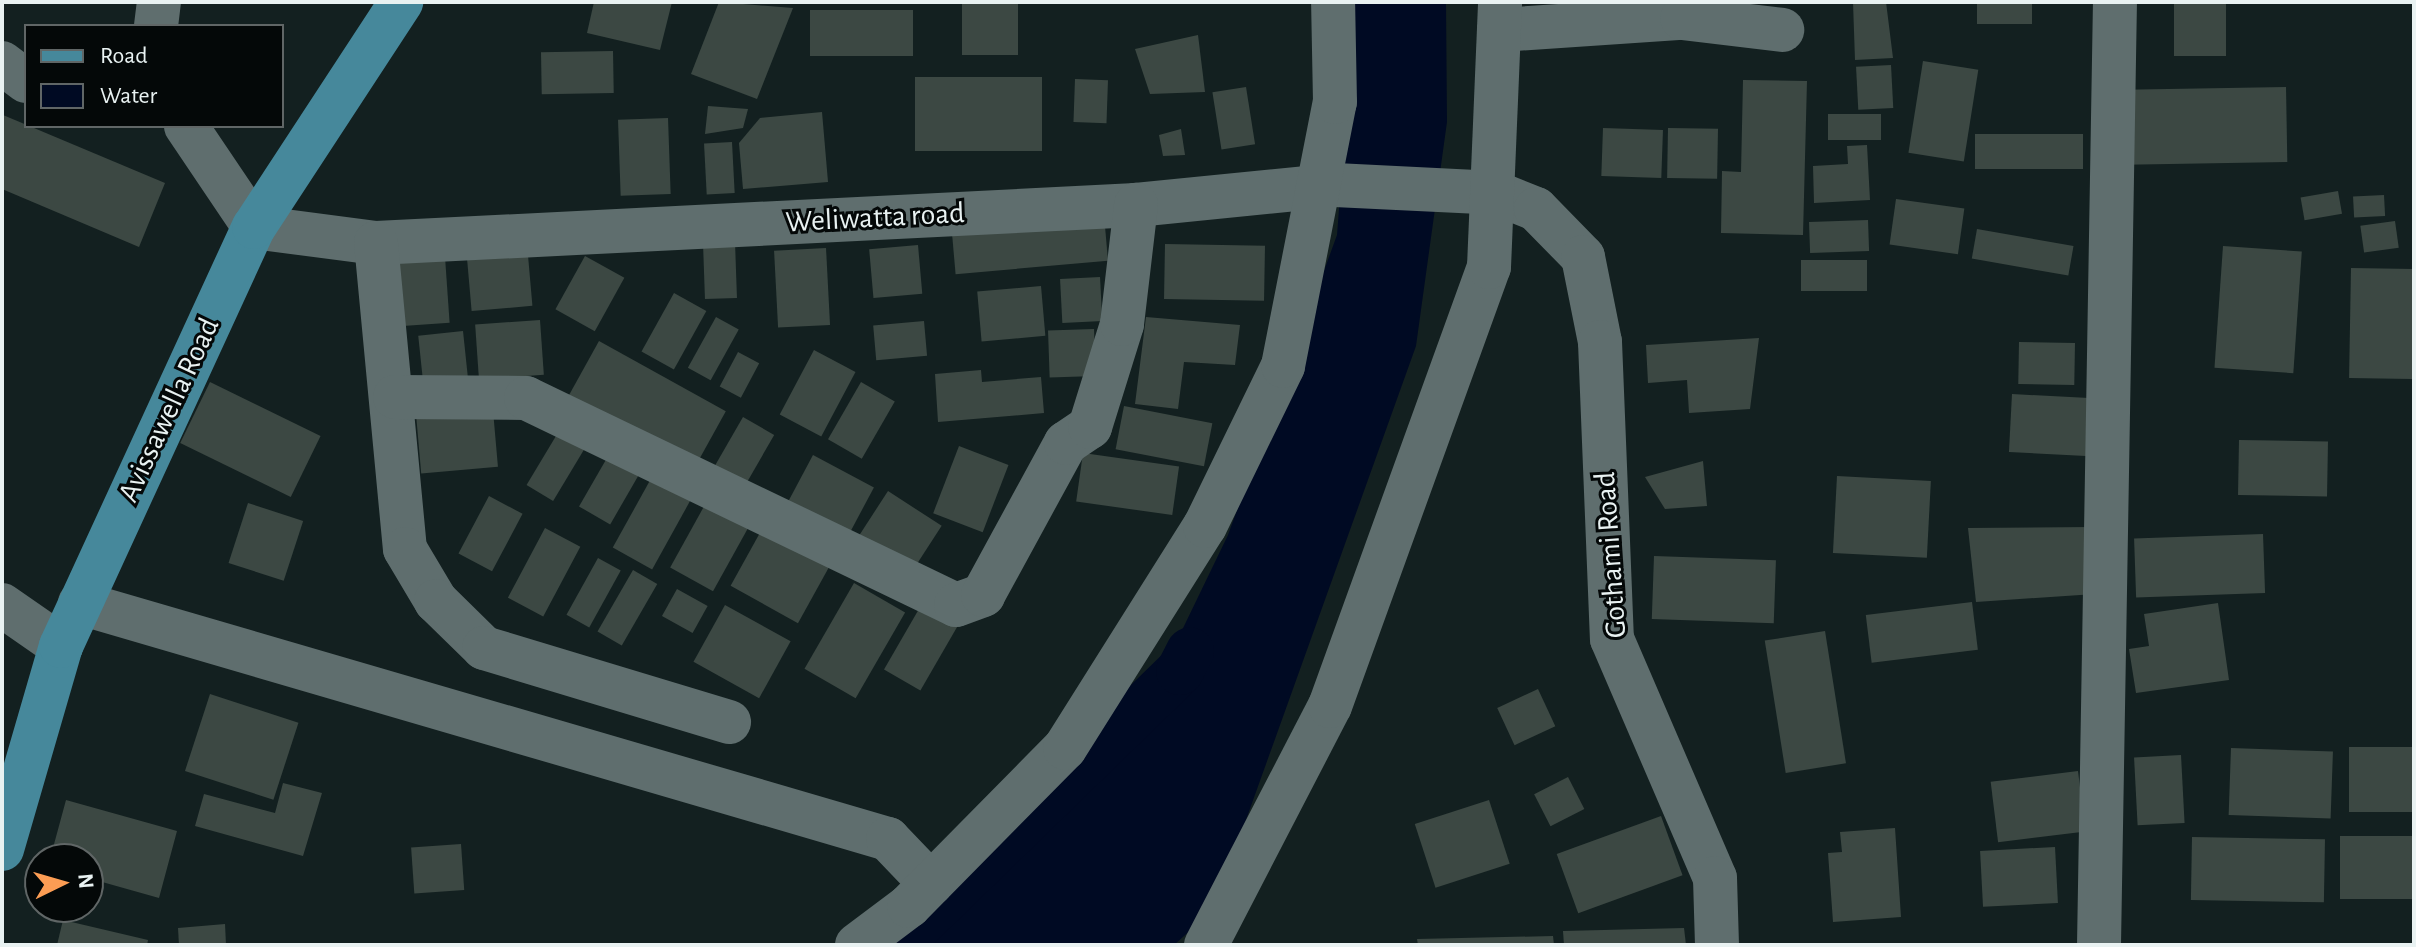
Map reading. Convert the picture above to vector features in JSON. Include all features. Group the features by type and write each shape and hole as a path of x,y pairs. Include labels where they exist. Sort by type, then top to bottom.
{"main road":[{"name":"Avissawella Road","path":"2,849 61,646 254,227 401,2"}],"street":[{"path":"156,24 159,2"},
{"path":"857,945 931,884 1065,748 1205,526 1283,366 1328,185 1335,102 1333,2"},
{"path":"2099,945 2115,2"},
{"path":"1206,945 1330,706 1489,267 1484,193 1500,16 1682,18 1782,30"},
{"path":"2,63 24,80"},
{"path":"187,128 254,227"},
{"name":"Weliwatta road","path":"254,227 376,243 1136,205 1328,185 1484,193"},
{"name":"Gothami Road","path":"1484,193 1536,209 1583,257 1600,342 1612,639 1715,878 1717,945"},
{"path":"395,397 526,398 956,605 983,595 1066,443 1090,427 1122,324 1136,205"},
{"path":"376,243 395,397 405,549 455,620 484,648 729,722"},
{"path":"80,603 888,839 931,884"},
{"path":"2,605 61,646"}],"water":[{"path":"1355,2 1446,2 1447,122 1416,346 1214,909 1174,945 914,945 1129,740 1228,535 1337,235"}],"building":[{"path":"594,2 672,2 660,50 587,33"},
{"path":"719,2 793,8 757,99 691,74"},
{"path":"962,2 1018,2 1018,55 962,55"},
{"path":"1853,2 1886,2 1893,58 1855,60"},
{"path":"1977,2 2032,2 2032,24 1977,24"},
{"path":"2174,2 2226,2 2226,56 2174,56"},
{"path":"810,10 913,10 913,56 810,56"},
{"path":"1198,35 1205,92 1150,94 1135,49"},
{"path":"613,51 614,93 542,94 541,52"},
{"path":"1923,61 1978,70 1964,162 1908,153"},
{"path":"1891,65 1893,108 1858,110 1856,67"},
{"path":"915,77 1042,77 1042,151 915,151"},
{"path":"1075,79 1108,80 1106,123 1073,122"},
{"path":"1743,80 1807,81 1803,235 1721,233 1722,171 1741,172"},
{"path":"1246,87 1255,144 1221,150 1212,92"},
{"path":"2286,87 2287,162 2125,165 2124,90"},
{"path":"708,106 748,109 743,128 705,134"},
{"path":"822,112 828,182 743,189 739,143 760,118"},
{"path":"1828,114 1881,114 1881,140 1828,140"},
{"path":"3,115 24,124 24,128 34,128 165,183 139,247 2,189"},
{"path":"668,118 671,194 621,196 618,120"},
{"path":"1603,128 1663,130 1661,178 1601,176"},
{"path":"1668,128 1718,129 1717,179 1667,178"},
{"path":"1181,129 1185,155 1163,156 1159,135"},
{"path":"1975,134 2083,134 2083,169 1975,169"},
{"path":"732,142 735,193 707,194 704,143"},
{"path":"1867,145 1870,200 1814,203 1813,166 1848,164 1847,146"},
{"path":"2338,191 2342,214 2305,220 2301,198"},
{"path":"2384,195 2385,216 2354,218 2353,197"},
{"path":"1896,199 1964,209 1958,254 1890,245"},
{"path":"1104,215 1108,261 956,274 952,228"},
{"path":"1868,220 1869,251 1810,253 1809,222"},
{"path":"2395,221 2399,248 2364,253 2360,226"},
{"path":"1977,229 2074,246 2068,276 1972,259"},
{"path":"735,242 737,298 705,299 703,243"},
{"path":"527,244 532,306 472,311 466,249"},
{"path":"1165,244 1265,246 1264,301 1164,299"},
{"path":"918,245 922,294 873,298 869,249"},
{"path":"2223,246 2302,252 2293,373 2214,368"},
{"path":"826,248 830,325 778,328 774,251"},
{"path":"585,256 624,278 595,331 555,309"},
{"path":"445,257 450,323 403,326 398,260"},
{"path":"1801,260 1867,260 1867,291 1801,291"},
{"path":"2351,268 2414,269 2412,379 2349,378"},
{"path":"1100,277 1102,321 1062,323 1060,279"},
{"path":"1041,286 1045,336 982,341 977,292"},
{"path":"674,293 706,311 674,370 642,352"},
{"path":"716,317 739,330 711,380 688,368"},
{"path":"1146,317 1240,325 1235,365 1184,362 1178,409 1135,404"},
{"path":"540,320 544,375 479,379 475,325"},
{"path":"924,321 927,356 876,360 873,325"},
{"path":"1094,329 1096,376 1050,378 1048,331"},
{"path":"463,331 468,382 424,386 418,336"},
{"path":"1759,338 1750,409 1689,413 1687,380 1648,383 1646,345"},
{"path":"599,341 726,411 693,471 566,400"},
{"path":"2019,342 2075,343 2074,385 2018,384"},
{"path":"814,350 855,372 821,437 780,414"},
{"path":"738,352 759,363 741,398 720,386"},
{"path":"981,370 982,382 1041,377 1044,413 938,422 935,374"},
{"path":"210,382 321,436 291,497 180,443"},
{"path":"861,382 895,402 862,459 828,439"},
{"path":"2012,394 2094,398 2091,456 2009,452"},
{"path":"492,399 498,467 421,473 415,406"},
{"path":"1124,406 1212,423 1204,466 1116,449"},
{"path":"743,417 774,435 740,494 709,476"},
{"path":"559,431 586,447 553,501 527,485"},
{"path":"2239,440 2328,442 2327,497 2238,495"},
{"path":"959,446 1008,465 983,532 933,513"},
{"path":"611,451 642,469 610,524 579,506"},
{"path":"1083,453 1179,466 1172,515 1076,502"},
{"path":"813,455 874,487 845,541 784,509"},
{"path":"1703,461 1707,506 1665,509 1645,477"},
{"path":"653,475 692,497 652,569 613,548"},
{"path":"1837,476 1931,481 1927,558 1833,553"},
{"path":"888,491 942,526 908,577 855,542"},
{"path":"489,496 523,514 492,571 458,553"},
{"path":"707,501 750,525 713,591 670,567"},
{"path":"248,503 303,521 284,581 229,563"},
{"path":"766,522 833,559 798,623 731,586"},
{"path":"2093,527 2095,594 1976,602 1968,528"},
{"path":"545,528 580,547 543,617 508,598"},
{"path":"2263,534 2265,593 2136,597 2134,539"},
{"path":"1654,556 1776,560 1774,623 1652,619"},
{"path":"598,558 621,571 589,627 566,615"},
{"path":"633,570 657,584 622,645 598,631"},
{"path":"854,583 905,612 856,698 804,669"},
{"path":"677,589 708,606 693,633 662,616"},
{"path":"923,602 959,623 920,691 884,670"},
{"path":"1972,602 1978,650 1872,663 1866,615"},
{"path":"2218,603 2229,680 2136,693 2129,649 2149,646 2144,614"},
{"path":"725,605 791,641 759,698 693,662"},
{"path":"1825,631 1846,763 1786,773 1765,641"},
{"path":"1538,689 1555,726 1515,745 1497,708"},
{"path":"210,694 298,723 273,800 185,771"},
{"path":"2349,747 2414,747 2414,812 2349,812"},
{"path":"2231,748 2333,752 2331,819 2229,815"},
{"path":"2181,755 2185,823 2138,825 2134,757"},
{"path":"2078,771 2085,832 1998,842 1991,782"},
{"path":"1568,777 1584,809 1550,826 1534,794"},
{"path":"283,783 322,793 303,856 195,826 204,794 275,813"},
{"path":"66,800 177,831 159,898 104,883 104,843 54,843"},
{"path":"1489,800 1510,864 1436,888 1415,824"},
{"path":"1661,816 1683,875 1578,913 1557,854"},
{"path":"1895,828 1901,917 1833,922 1828,853 1842,852 1840,832"},
{"path":"2340,836 2414,836 2414,899 2340,899"},
{"path":"2192,837 2325,839 2324,902 2191,900"},
{"path":"461,844 464,890 414,893 411,847"},
{"path":"2055,847 2058,903 1983,907 1980,851"},
{"path":"62,923 76,923 148,940 147,945 57,945"},
{"path":"225,924 226,945 179,945 178,928"},
{"path":"1684,928 1686,945 1564,945 1563,931"},
{"path":"1553,936 1554,945 1418,945 1417,939"}],"waterway":[{"path":"898,945 1180,671 1190,651"}]}
